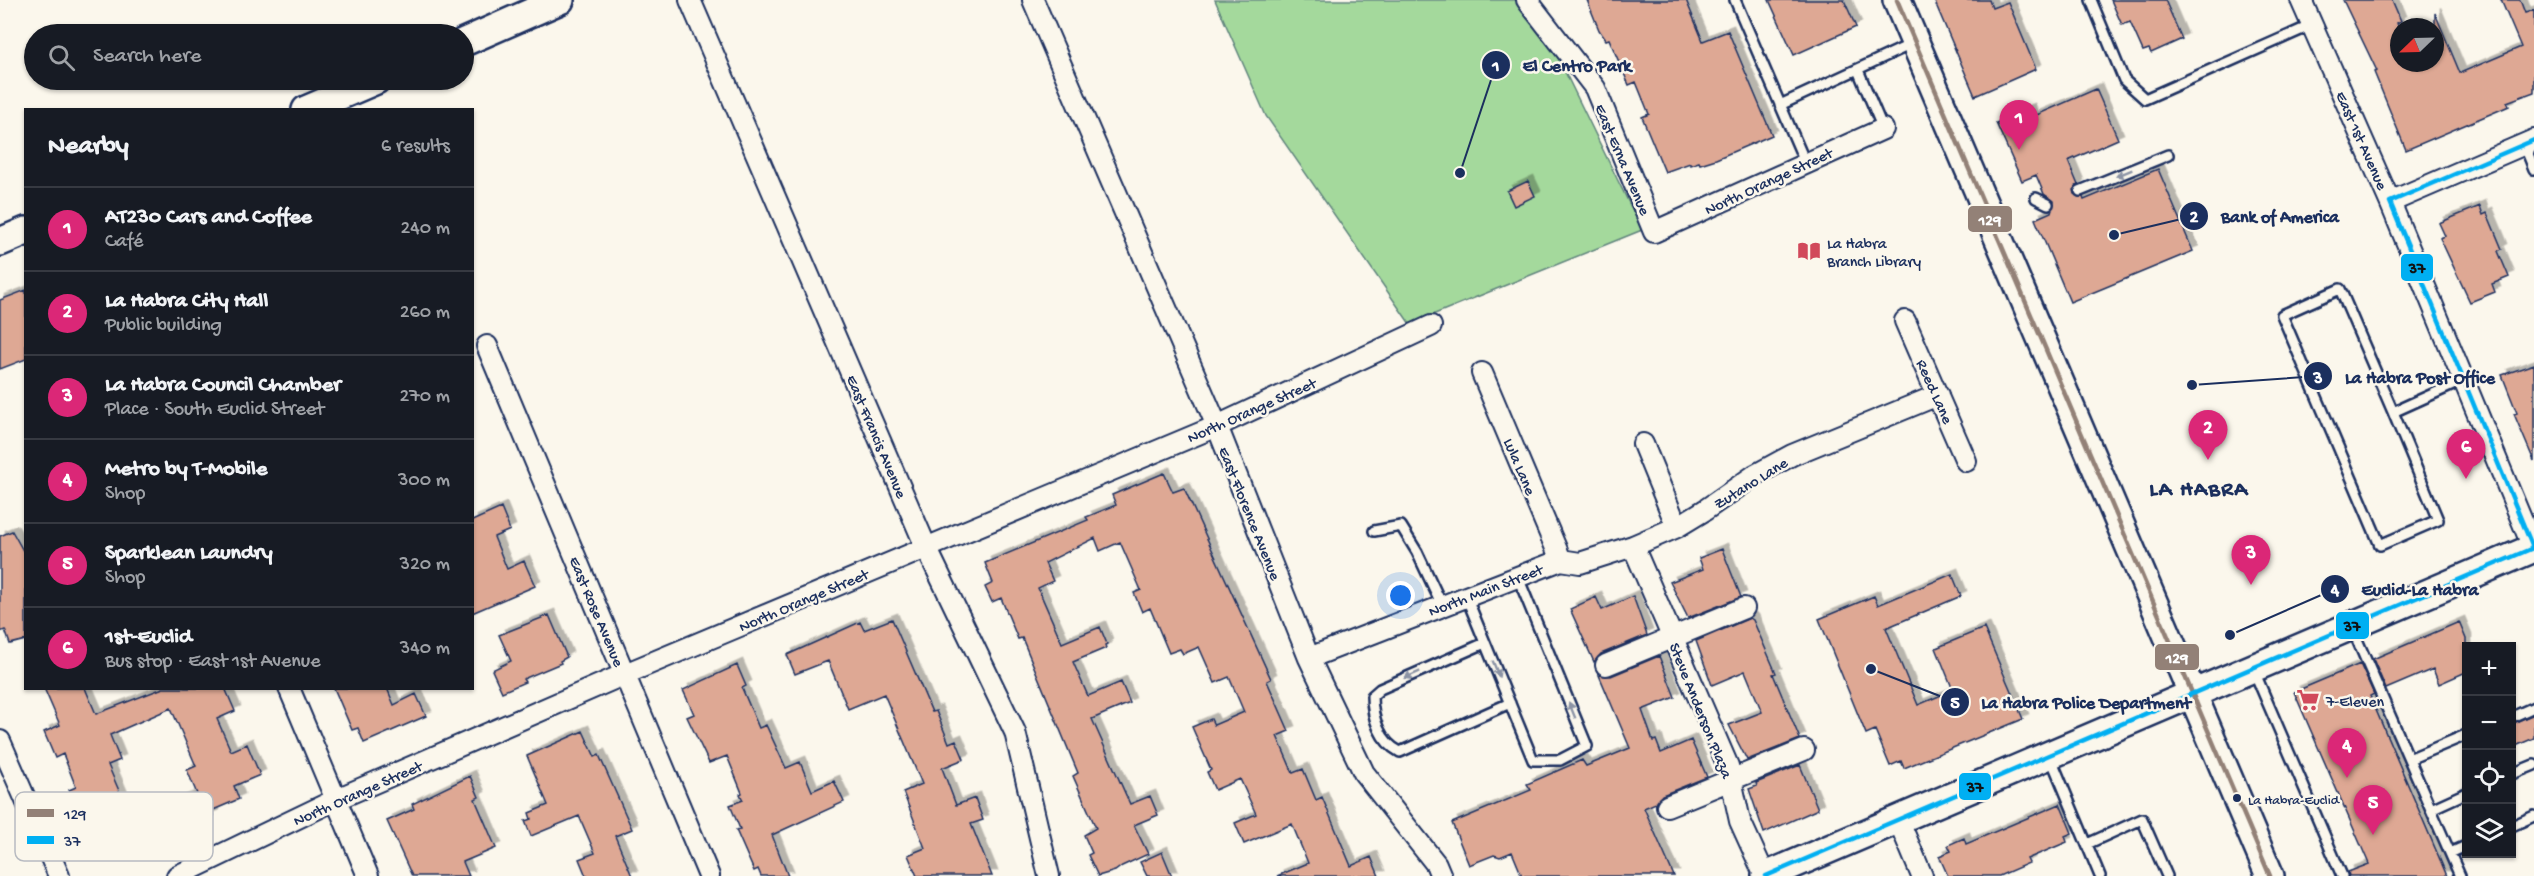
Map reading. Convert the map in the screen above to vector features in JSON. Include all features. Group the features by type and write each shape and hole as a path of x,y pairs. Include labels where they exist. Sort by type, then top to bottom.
{"main road":[{"path":"474,38 560,0"},
{"path":"1897,0 2270,876"},
{"path":"311,108 353,90"},
{"path":"0,242 24,232"},
{"path":"1765,876 2534,548"}],"street":[{"name":"East Francis Avenue","path":"690,0 926,547 1016,732 1049,876"},
{"name":"East Florence Avenue","path":"1034,0 1217,426 1309,658 1364,773 1436,864 1441,876"},
{"name":"East Erna Avenue","path":"1527,0 1595,88 1654,232"},
{"name":"East 1st Avenue","path":"2301,0 2390,202 2534,548"},
{"name":"North Orange Street","path":"1654,232 1805,162 1883,129"},
{"path":"2390,202 2529,142"},
{"name":"Reed Lane","path":"1905,321 1966,461"},
{"name":"North Orange Street","path":"213,859 338,800 625,674 1217,426 1431,326"},
{"name":"East Rose Avenue","path":"487,346 709,876"},
{"name":"Lula Lane","path":"1482,373 1561,560"},
{"name":"Zutano Lane","path":"1561,560 1580,563 1633,546 1677,527 1755,475 1792,455 1938,395"},
{"path":"1643,444 1677,527"},
{"name":"Steve Anderson Plaza","path":"1633,546 1732,779 1733,795 1740,821 1765,876"},
{"name":"North Main Street","path":"1309,658 1517,575 1561,560"},
{"path":"1606,665 1744,608"},
{"path":"290,690 368,876"},
{"path":"0,741 5,768 17,792"},
{"path":"1667,806 1804,750"},
{"path":"1898,819 1922,876"},
{"path":"52,861 59,876"},
{"name":"North Orange Street","path":"177,876 209,861"}],"lane":[{"path":"1735,0 1805,162"},
{"path":"2091,0 2124,80 2145,99 2312,25"},
{"path":"1780,105 1915,43"},
{"path":"1858,70 1883,129"},
{"path":"2529,142 2534,169"},
{"path":"2080,191 2168,156"},
{"path":"2036,198 2048,204"},
{"path":"2340,289 2393,412 2438,519 2380,545 2282,315 2340,289"},
{"path":"2393,412 2464,380"},
{"path":"1374,531 1401,526 1417,552 1442,605"},
{"path":"1466,596 1533,760 1560,760 1587,746 1517,575"},
{"path":"2351,625 2460,876"},
{"path":"1485,643 1380,689 1372,696 1372,710 1375,719 1382,735 1392,748 1400,752 1510,703"},
{"path":"2253,667 2342,876"},
{"path":"2516,715 2534,707"},
{"path":"2409,759 2462,737"},
{"path":"2050,755 2100,876"},
{"path":"2516,772 2534,765"},
{"path":"2431,809 2462,795"},
{"path":"2516,824 2534,816"},
{"path":"2086,844 2142,819 2167,876"},
{"path":"2450,853 2462,848"}],"green space":[{"path":"1215,0 1530,0 1642,230 1410,324 1266,116"}],"building":[{"path":"1587,0 1686,0 1703,41 1728,31 1772,135 1716,159 1700,164 1699,162 1690,165 1690,163 1665,172 1642,117 1649,114 1636,82 1629,85 1609,39 1606,40 1599,30"},
{"path":"1769,0 1844,0 1856,27 1794,55"},
{"path":"1934,0 1989,0 1992,8 2008,2 2036,69 1975,96"},
{"path":"2111,0 2165,0 2182,39 2151,53 2149,49 2143,51 2130,22 2122,25"},
{"path":"2343,0 2392,0 2400,18 2390,18 2390,72 2444,72 2444,35 2460,73 2521,47 2501,0 2520,0 2525,13 2534,10 2534,92 2507,102 2509,106 2406,150 2374,72 2377,71"},
{"path":"2096,89 2118,139 2068,161 2078,185 2073,190 2074,194 2083,197 2084,200 2158,169 2193,251 2070,302 2035,219 2051,212 2054,201 2044,194 2036,175 2022,181 1996,123 2029,109 2032,117"},
{"path":"1528,181 1535,196 1514,206 1507,191"},
{"path":"2480,206 2483,215 2487,213 2502,249 2498,251 2509,277 2492,284 2495,292 2470,302 2440,238 2445,236 2439,223"},
{"path":"24,291 24,360 0,369 0,300"},
{"path":"2534,364 2534,461 2514,414 2517,413 2502,375"},
{"path":"1164,473 1173,492 1184,488 1271,679 1267,681 1289,731 1277,736 1293,773 1303,769 1316,800 1322,797 1351,866 1371,857 1379,876 1277,876 1308,863 1292,824 1244,844 1235,823 1256,814 1240,779 1215,790 1207,772 1211,770 1192,727 1211,719 1214,725 1244,712 1229,677 1215,683 1199,647 1183,654 1180,649 1169,653 1150,608 1142,612 1134,593 1141,590 1120,542 1100,551 1095,538 1045,563 1053,581 1038,588 1062,643 1100,627 1107,644 1106,648 1073,662 1088,696 1121,682 1130,703 1092,719 1130,804 1150,796 1158,815 1134,825 1148,854 1115,871 1098,876 1088,855 1092,853 1084,835 1096,828 1073,776 1078,773 1022,638 1018,639 1001,598 992,602 985,587 993,583 985,563 1088,520 1086,517 1116,505 1112,495"},
{"path":"501,508 510,530 494,537 507,569 524,561 535,586 474,612 474,520"},
{"path":"12,531 24,552 24,640 10,644 5,630 0,632 0,536"},
{"path":"1722,549 1741,597 1688,618 1670,582 1703,569 1699,558"},
{"path":"1952,574 1961,596 1886,628 1918,705 1953,690 1936,648 1984,628 2023,719 1904,768 1901,761 1890,766 1875,730 1866,734 1819,619 1874,596 1878,605"},
{"path":"1633,596 1647,635 1601,654 1594,662 1570,609 1596,597 1602,610"},
{"path":"549,615 567,657 560,661 561,663 523,679 525,682 502,692 492,670 511,661 499,635"},
{"path":"1750,618 1753,620 1776,673 1773,674 1800,739 1747,760 1729,725 1762,712 1745,671 1712,685 1696,641"},
{"path":"892,619 932,712 936,711 949,743 956,740 964,759 942,768 956,805 975,798 983,820 971,824 992,876 917,876 908,855 925,848 903,792 922,784 884,694 848,709 828,661 795,674 787,655 860,622 864,630"},
{"path":"2459,622 2466,639 2466,642 2462,642 2462,674 2439,684 2433,669 2386,689 2373,659"},
{"path":"1659,656 1675,697 1642,710 1653,741 1656,740 1661,753 1691,740 1707,777 1662,795 1656,803 1644,808 1674,876 1522,876 1512,852 1500,857 1494,855 1469,865 1452,823 1531,790 1527,784 1582,760 1586,766 1630,748 1599,675 1611,676"},
{"path":"2360,664 2374,694 2370,696 2447,876 2349,876 2348,872 2369,864 2294,692"},
{"path":"737,665 746,686 742,688 759,728 766,725 786,768 800,762 812,791 834,781 844,802 772,835 788,876 761,876 758,869 754,871 736,830 740,829 730,805 743,800 727,756 709,763 687,717 694,714 683,690"},
{"path":"45,690 86,690 96,714 158,690 226,690 235,711 217,719 231,751 247,744 260,775 234,786 239,799 213,810 213,792 196,792 187,770 196,766 171,708 110,735 120,760 108,765 120,792 70,792 69,790 76,787 63,754 55,758 44,732 60,725"},
{"path":"335,690 388,690 394,705 416,694 426,716 364,743 358,728 352,730"},
{"path":"2534,714 2534,738 2516,746 2516,722"},
{"path":"583,731 595,757 599,755 632,829 615,836 632,876 586,876 579,859 595,853 579,816 531,836 525,821 531,819 529,813 548,805 527,756"},
{"path":"1800,765 1818,809 1764,833 1749,789 1757,786 1756,783"},
{"path":"470,776 479,797 475,799 496,848 463,862 469,876 412,876 387,821 414,809 412,804"},
{"path":"2060,804 2072,833 2065,836 2067,842 2027,859 2029,863 1999,876 1948,876 1939,856 1951,851 1948,845 1964,838 1966,844"},
{"path":"1162,852 1172,876 1147,876 1140,862"}],"transit line":[{"name":"129","path":"1897,0 2270,876"},
{"name":"37","path":"1766,876 2533,548 2390,202 2534,140"}],"place":[{"name":"AT230 Cars and Coffee","path":"2019,150"},
{"name":"El Centro Park","path":"1460,173"},
{"name":"Bank of America","path":"2114,235"},
{"name":"La Habra Branch Library","path":"1809,251"},
{"name":"La Habra Post Office","path":"2192,385"},
{"name":"La Habra City Hall","path":"2208,460"},
{"name":"1st-Euclid","path":"2466,479"},
{"name":"La Habra Council Chamber","path":"2251,585"},
{"name":"Euclid-La Habra","path":"2230,635"},
{"name":"La Habra Police Department","path":"1871,669"},
{"name":"7-Eleven","path":"2308,700"},
{"name":"Metro by T-Mobile","path":"2347,778"},
{"name":"La Habra-Euclid","path":"2237,798"},
{"name":"Sparklean Laundry","path":"2373,835"}],"district":[{"name":"LA HABRA","path":"2199,487"}]}
